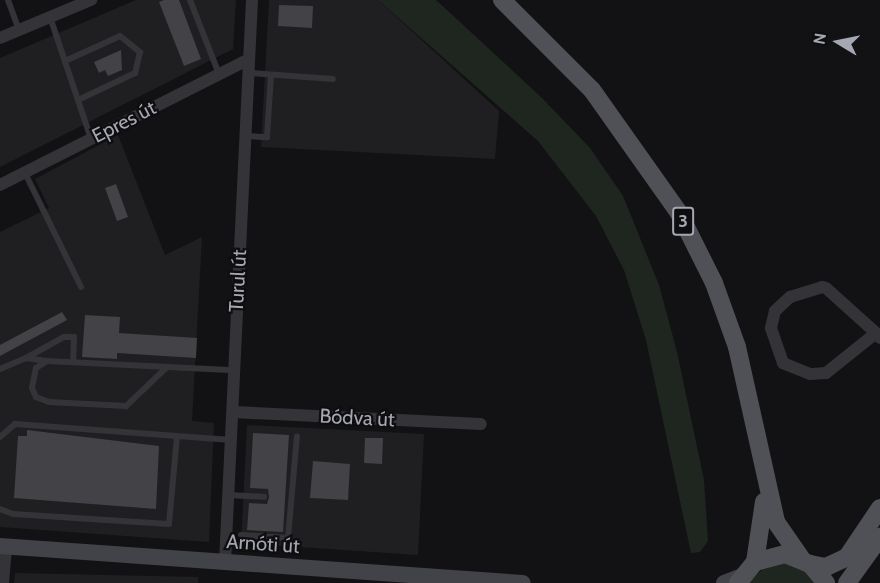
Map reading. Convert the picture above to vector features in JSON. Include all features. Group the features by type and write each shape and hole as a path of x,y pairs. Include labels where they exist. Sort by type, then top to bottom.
{"main road":[{"name":"3","path":"502,0 592,90 679,213 727,319 776,522 826,583"},
{"name":"3","path":"740,579 755,562 764,525 763,464"},
{"path":"755,562 777,554 806,561 841,562 880,508"},
{"path":"847,583 880,537"},
{"name":"Arnóti út","path":"3,546 523,583"},
{"path":"724,583 740,579"}],"street":[{"path":"0,38 91,0"},
{"name":"Turul út","path":"225,562 252,0"},
{"name":"Epres út","path":"0,185 249,59"},
{"path":"822,287 878,336 826,373 810,374 783,363 771,328 775,311 790,297 822,287"},
{"name":"Bódva út","path":"232,412 481,424"},
{"path":"3,546 3,583"}],"lane":[{"path":"8,0 19,30"},
{"path":"190,0 219,74"},
{"path":"50,17 91,139"},
{"path":"65,61 120,36 140,52 135,73 78,100"},
{"path":"248,74 333,79"},
{"path":"245,136 267,137 271,75"},
{"path":"25,173 81,287"},
{"path":"0,369 64,337 74,337 73,362"},
{"path":"26,358 234,370"},
{"path":"47,361 34,373 36,396 126,406 167,367"},
{"path":"0,436 15,424 231,440"},
{"path":"0,509 169,524 177,436"},
{"path":"242,535 288,538 297,436"},
{"path":"229,495 264,497"}],"shaded area":[{"path":"136,0 236,0 233,49 0,167 0,58"},
{"path":"269,0 378,0 499,111 495,159 261,147"},
{"path":"378,0 436,0 541,97 590,148 623,196 659,285 677,352 704,480 708,541 700,552 691,553 646,340 624,270 596,216 538,141"},
{"path":"118,135 165,255 202,237 192,421 214,423 209,542 0,527 0,232 49,208 35,179"},
{"path":"247,425 424,434 418,555 241,543"},
{"path":"793,562 820,583 748,583 768,564"},
{"path":"15,573 198,577 198,583 14,583"}],"building":[{"path":"179,0 201,59 184,66 159,2"},
{"path":"279,5 313,6 312,28 278,26"},
{"path":"121,50 122,70 108,76 105,70 99,73 94,62"},
{"path":"116,184 128,217 117,221 105,188"},
{"path":"62,312 67,320 0,356 0,345"},
{"path":"85,315 120,317 119,333 197,338 196,358 117,353 117,359 82,357"},
{"path":"27,430 159,446 156,509 14,498 18,436 27,436"},
{"path":"253,433 289,435 283,532 247,530 249,503 267,504 269,497 268,489 250,488"},
{"path":"365,438 383,438 382,464 364,463"},
{"path":"313,461 350,464 348,500 310,498"}]}
